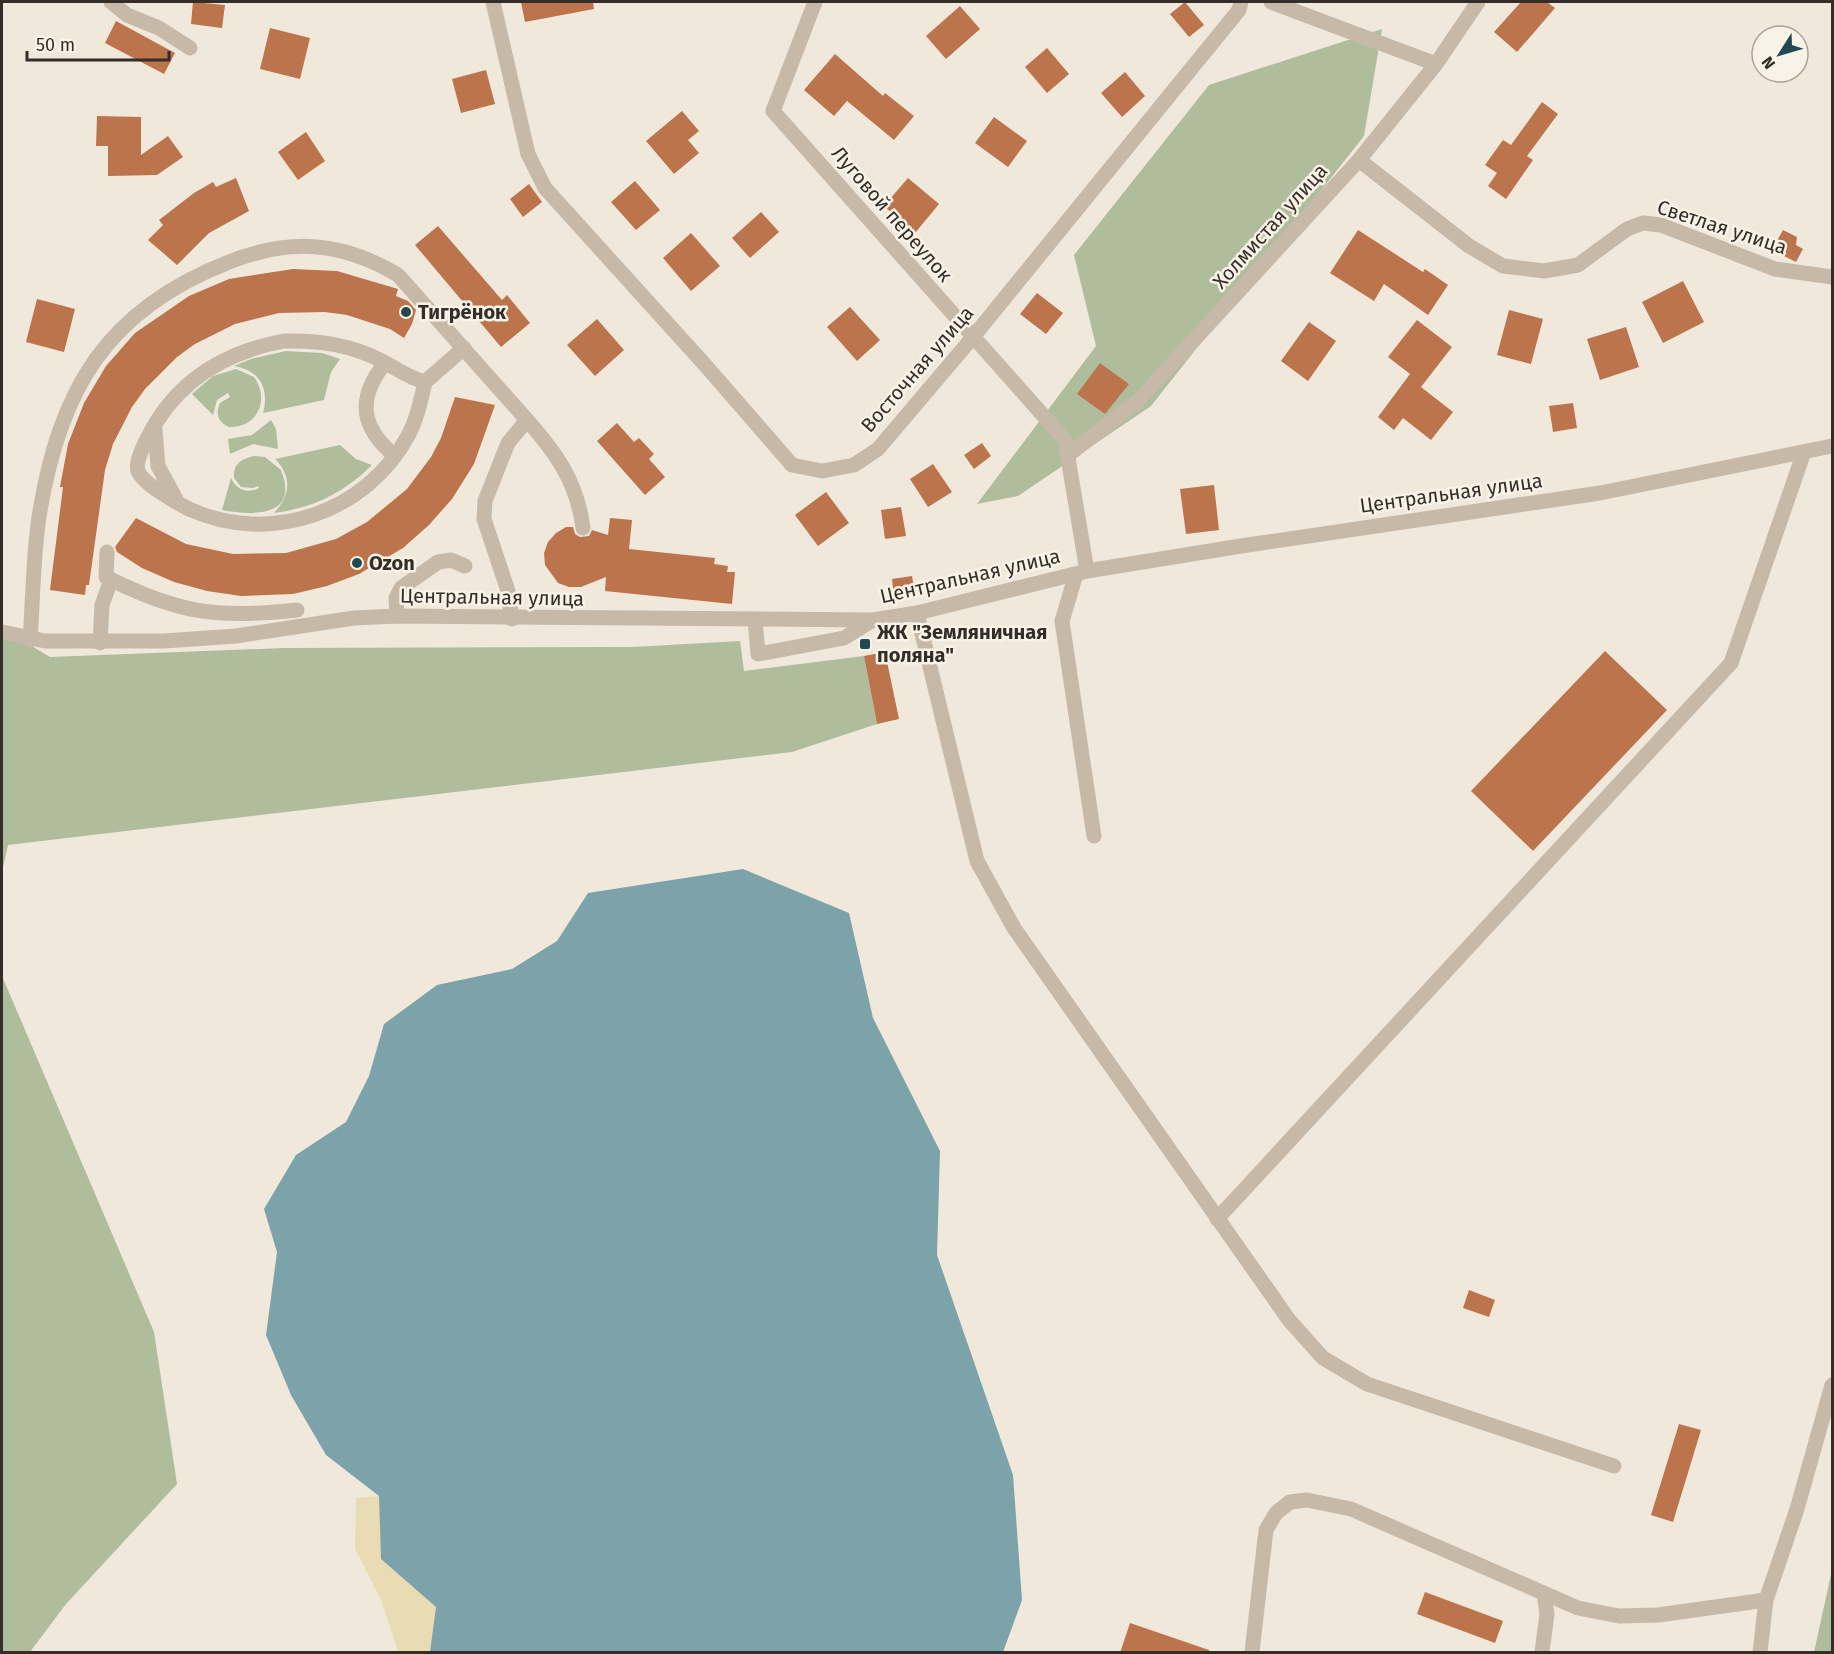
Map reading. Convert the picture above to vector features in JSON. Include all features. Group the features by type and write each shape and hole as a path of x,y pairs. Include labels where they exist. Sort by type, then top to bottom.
{"street":[{"path":"111,2 127,15 159,28 190,48"},
{"name":"Восточная улица","path":"493,2 528,154 545,188 792,465 822,471 854,465 878,448 973,337 1239,10 1241,2"},
{"name":"Луговой переулок","path":"815,2 773,111 1065,440 1082,573"},
{"path":"1271,2 1436,64"},
{"name":"Холмистая улица","path":"1068,455 1137,402 1359,160 1436,64 1476,2"},
{"name":"Светлая улица","path":"1359,160 1469,246 1503,266 1544,271 1578,265 1627,229 1643,223 1661,225 1775,269 1833,277"},
{"path":"30,640 39,518 52,454 80,379 98,353 117,333 158,297 190,278 269,249 298,244 343,250 375,261 398,275 557,454 578,501 578,527"},
{"path":"425,382 407,378 385,363 345,346 310,341 258,346 210,367 171,401 156,422 154,444 158,466 166,486 179,504 203,515 229,522 265,524 309,518 357,494 378,476 395,456 416,417 425,382 464,348"},
{"path":"385,363 372,380 366,401 368,422 378,442 395,456"},
{"path":"512,619 508,591 484,519 485,501 508,442 527,420"},
{"name":"Центральная улица","path":"2,632 30,640 100,643 236,636 354,618 397,616 512,619 873,620 917,613 1082,573 1252,544 1600,493 1833,446"},
{"path":"1217,1219 1731,663 1804,452"},
{"path":"107,552 104,573 111,579 145,597 183,609 227,615 297,610"},
{"path":"397,616 396,598 401,588 438,562 451,560 465,566"},
{"path":"1082,573 1062,621 1094,836"},
{"path":"100,643 102,605 111,579"},
{"path":"917,613 977,861 1014,928 1289,1320 1323,1358 1367,1384 1614,1466"},
{"path":"755,620 758,654 844,638 873,620"},
{"path":"1760,1653 1766,1600 1797,1509 1833,1385"},
{"path":"1252,1653 1266,1530 1275,1513 1290,1502 1307,1500 1352,1509 1578,1608 1619,1616 1658,1615 1766,1600"},
{"path":"1542,1653 1547,1614 1544,1593"}],"green space":[{"path":"1382,29 1364,136 1151,406 1018,496 977,504 1096,346 1074,255 1209,85"},
{"path":"286,351 322,353 340,359 331,372 324,400 263,413 265,396 260,382 250,372 234,366 251,359"},
{"path":"236,369 254,377 259,386 261,403 254,417 247,423 229,427 218,417 218,407 230,397 228,393 217,400 213,415 192,394 213,376"},
{"path":"271,420 276,429 278,449 253,444 230,454 228,439 252,435"},
{"path":"340,445 356,459 372,465 350,484 327,498 288,511 274,513 284,499 287,486 287,479 281,465 275,459"},
{"path":"254,456 265,457 281,470 285,485 284,497 279,505 270,510 247,513 222,510 231,478 243,490 250,491 259,488 258,486 241,487 234,478 237,465"},
{"path":"2,628 50,657 284,648 632,647 740,641 744,671 864,656 877,724 792,752 8,845 2,872"},
{"path":"2,976 154,1332 177,1484 66,1604 30,1652 2,1652"},
{"path":"1832,1570 1832,1652 1814,1652"}],"sand":[{"path":"380,1496 381,1559 437,1607 430,1652 398,1652 381,1600 355,1549 356,1498"}],"water":[{"path":"743,869 849,913 873,1018 940,1151 937,1255 1013,1475 1022,1600 1003,1652 430,1652 436,1607 381,1559 379,1496 326,1455 291,1395 266,1335 277,1252 264,1209 296,1155 346,1122 369,1076 384,1024 437,985 512,969 557,941 588,893"}],"building":[{"path":"193,2 225,5 222,28 191,24"},
{"path":"521,2 593,2 594,9 525,22"},
{"path":"1185,2 1204,25 1189,37 1170,14"},
{"path":"1521,2 1547,2 1555,8 1517,52 1494,32"},
{"path":"960,6 980,29 946,59 926,36"},
{"path":"116,21 175,53 164,74 105,43"},
{"path":"270,28 310,38 300,79 260,69"},
{"path":"1047,48 1069,74 1047,93 1025,67"},
{"path":"835,54 883,96 885,93 914,116 894,140 847,101 834,116 804,90"},
{"path":"486,70 495,104 461,113 452,79"},
{"path":"1125,72 1145,96 1122,117 1101,93"},
{"path":"1542,102 1558,114 1527,156 1533,160 1506,199 1488,186 1497,173 1485,165 1503,140 1511,145"},
{"path":"682,111 699,131 688,140 699,153 674,174 646,141"},
{"path":"97,116 141,117 141,155 168,136 183,157 157,175 108,176 108,146 96,146"},
{"path":"994,117 1027,141 1008,167 975,143"},
{"path":"306,132 325,161 298,180 278,152"},
{"path":"236,178 249,211 209,233 177,265 148,240 163,225 159,220 194,193 213,182 216,187"},
{"path":"908,178 939,204 915,233 884,206"},
{"path":"635,181 660,210 636,230 611,202"},
{"path":"529,184 542,202 523,217 510,199"},
{"path":"761,212 779,232 750,258 732,238"},
{"path":"438,226 502,300 507,295 530,323 501,347 415,245"},
{"path":"1358,230 1423,272 1425,269 1448,285 1428,315 1384,284 1374,301 1330,273"},
{"path":"1783,230 1797,237 1796,245 1803,249 1796,262 1772,250"},
{"path":"691,233 720,266 691,291 663,258"},
{"path":"293,269 337,271 398,289 396,296 408,301 416,310 412,324 404,338 390,329 347,315 325,312 279,313 235,324 195,344 177,357 145,389 132,407 113,444 105,470 89,585 86,585 85,595 50,590 63,487 60,487 68,444 84,403 106,366 135,333 189,296 229,279"},
{"path":"1683,281 1704,322 1663,343 1642,302"},
{"path":"1037,293 1063,313 1046,334 1020,314"},
{"path":"37,299 75,309 64,352 26,342"},
{"path":"850,307 880,340 857,361 827,327"},
{"path":"1509,310 1543,319 1531,364 1497,355"},
{"path":"597,319 624,350 595,376 567,345"},
{"path":"1417,320 1452,347 1421,387 1453,412 1431,440 1403,418 1394,430 1378,417 1410,374 1388,357"},
{"path":"1309,322 1336,341 1308,381 1281,361"},
{"path":"1626,327 1639,367 1600,380 1587,339"},
{"path":"1100,363 1129,384 1105,414 1077,394"},
{"path":"455,397 495,405 474,464 452,499 429,525 403,548 359,574 327,586 293,594 241,596 207,591 174,582 142,568 117,552 115,547 136,518 186,544 233,554 286,553 336,539 367,522 407,489 431,457 441,438"},
{"path":"1573,403 1577,428 1553,432 1549,406"},
{"path":"617,423 634,442 639,438 654,454 649,459 665,477 645,495 597,441"},
{"path":"982,443 991,456 974,469 964,455"},
{"path":"933,464 952,492 928,507 910,479"},
{"path":"1214,485 1219,530 1186,534 1180,489"},
{"path":"826,492 849,523 818,546 795,515"},
{"path":"901,507 906,536 885,539 881,510"},
{"path":"610,518 632,520 629,549 715,558 714,564 728,566 727,572 735,572 732,604 605,591 606,577 581,587 569,587 558,583 545,565 544,553 548,542 566,527 573,527 575,534 580,537 589,536 592,530 608,535"},
{"path":"912,576 915,594 894,597 892,579"},
{"path":"1605,651 1667,710 1533,851 1471,791"},
{"path":"885,652 899,719 877,724 864,656"},
{"path":"1469,1290 1495,1300 1489,1317 1463,1308"},
{"path":"1679,1424 1701,1430 1673,1522 1651,1515"},
{"path":"1425,1592 1503,1621 1495,1643 1417,1614"},
{"path":"1130,1623 1209,1650 1209,1653 1120,1653"}],"place":[{"name":"Тигрёнок","path":"406,312"},
{"name":"Ozon","path":"357,563"},
{"name":"ЖК \"Земляничная поляна\"","path":"865,644"}]}
